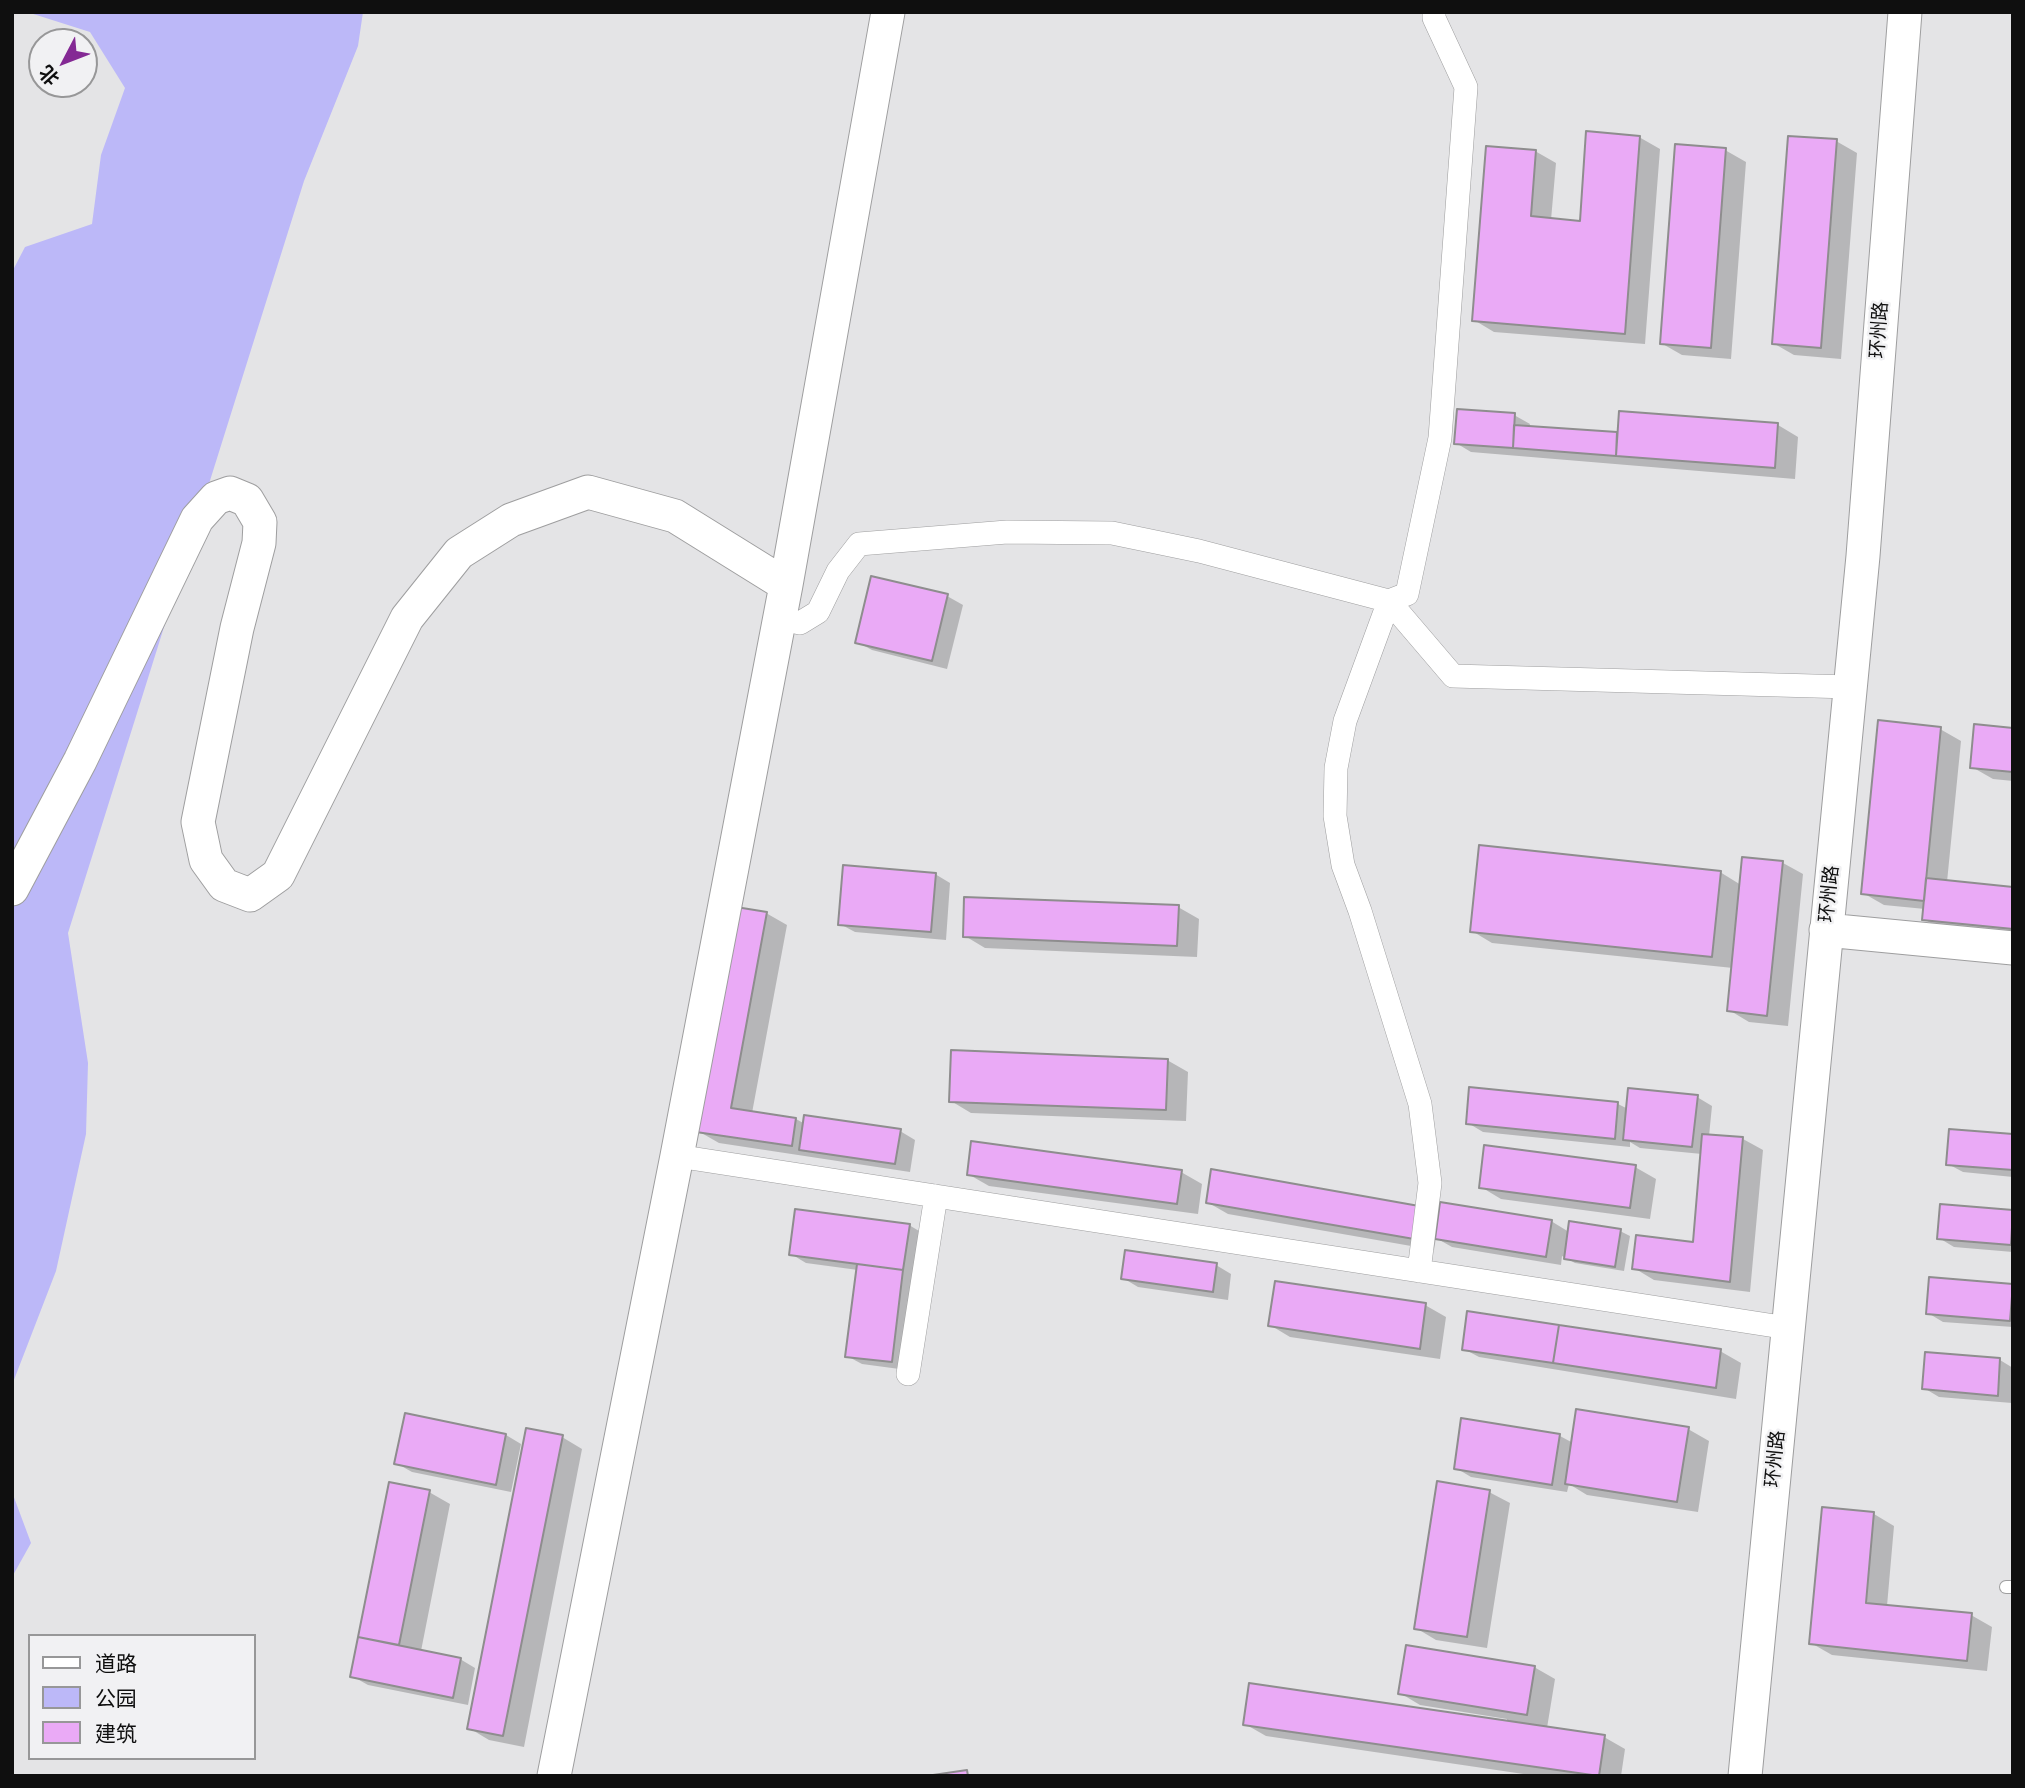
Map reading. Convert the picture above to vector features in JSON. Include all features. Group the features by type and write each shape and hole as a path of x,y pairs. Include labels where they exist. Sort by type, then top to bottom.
{"street":[{"path":"554,1776 677,1156 786,585 888,12"},
{"path":"1419,1271 1430,1183 1420,1104 1343,865 1335,816 1336,768 1345,721 1389,601 1407,594 1440,438 1466,87 1434,18 1434,12"},
{"name":"环州路","path":"1745,1776 1863,556 1905,12"},
{"path":"12,889 98,724 197,519 216,498 230,493 247,500 260,522 259,543 237,628 198,822 206,860 224,885 250,895 278,875 408,618 459,553 511,520 588,492 675,516 786,585"},
{"path":"779,618 800,624 818,612 838,571 859,544 1007,532 1112,533 1199,551 1389,601 1453,676 1850,687"},
{"path":"1826,930 2013,948"},
{"path":"677,1156 1788,1328"},
{"path":"908,1374 936,1196"}],"green space":[{"path":"27,12 363,12 358,46 304,181 68,933 88,1063 86,1134 56,1271 12,1385 12,272 25,247 92,224 101,155 125,88 98,45 98,28 77,28"},
{"path":"12,1492 31,1543 12,1577"}],"building":[{"path":"1586,131 1640,136 1625,334 1472,321 1486,146 1536,150 1531,216 1580,221"},
{"path":"1788,136 1837,139 1821,348 1772,344"},
{"path":"1675,144 1726,148 1711,348 1660,344"},
{"path":"1457,409 1515,413 1513,448 1454,444"},
{"path":"1619,411 1778,423 1775,468 1616,456"},
{"path":"1514,425 1617,432 1616,456 1513,448"},
{"path":"871,576 948,594 932,661 855,643"},
{"path":"1878,720 1941,727 1924,901 1861,894"},
{"path":"1974,724 2013,728 2013,772 1970,768"},
{"path":"1479,845 1721,871 1712,957 1470,932"},
{"path":"1742,857 1783,861 1767,1016 1727,1011"},
{"path":"843,865 936,873 931,932 838,925"},
{"path":"1926,878 2013,887 2013,929 1922,920"},
{"path":"964,897 1179,905 1177,946 963,937"},
{"path":"736,907 767,912 731,1108 796,1118 792,1146 696,1132"},
{"path":"951,1050 1168,1059 1166,1110 949,1102"},
{"path":"1469,1087 1618,1102 1615,1139 1466,1124"},
{"path":"1628,1088 1698,1095 1692,1147 1623,1140"},
{"path":"804,1115 901,1129 895,1164 799,1150"},
{"path":"1949,1129 2013,1134 2013,1170 1946,1165"},
{"path":"1702,1134 1743,1137 1730,1282 1632,1269 1636,1235 1693,1242"},
{"path":"971,1141 1182,1170 1177,1204 967,1175"},
{"path":"1484,1145 1636,1165 1630,1208 1479,1188"},
{"path":"1211,1169 1419,1206 1414,1239 1206,1203"},
{"path":"1440,1202 1552,1220 1546,1257 1435,1239"},
{"path":"1940,1204 2013,1210 2011,1245 1937,1239"},
{"path":"795,1209 910,1224 903,1270 789,1255"},
{"path":"1569,1221 1621,1229 1615,1267 1564,1259"},
{"path":"1125,1250 1217,1263 1213,1292 1121,1279"},
{"path":"857,1264 903,1270 892,1362 845,1357"},
{"path":"1929,1277 2013,1284 2010,1321 1926,1314"},
{"path":"1275,1281 1426,1303 1420,1349 1268,1326"},
{"path":"1467,1311 1559,1325 1553,1363 1462,1350"},
{"path":"1559,1325 1721,1349 1716,1388 1553,1363"},
{"path":"1925,1352 2000,1358 1998,1396 1922,1389"},
{"path":"1576,1409 1689,1427 1677,1502 1565,1484"},
{"path":"405,1413 506,1434 496,1485 394,1464"},
{"path":"1461,1418 1560,1434 1552,1485 1454,1469"},
{"path":"526,1428 563,1435 503,1736 467,1729"},
{"path":"1437,1481 1490,1490 1467,1637 1414,1629"},
{"path":"389,1482 430,1490 399,1645 358,1637"},
{"path":"1822,1507 1874,1512 1866,1603 1972,1613 1967,1661 1809,1644"},
{"path":"358,1637 461,1658 453,1698 350,1677"},
{"path":"1406,1645 1535,1666 1527,1715 1398,1694"},
{"path":"1249,1683 1605,1735 1599,1776 1243,1725"},
{"path":"967,1770 968,1776 933,1776 933,1775"}]}
